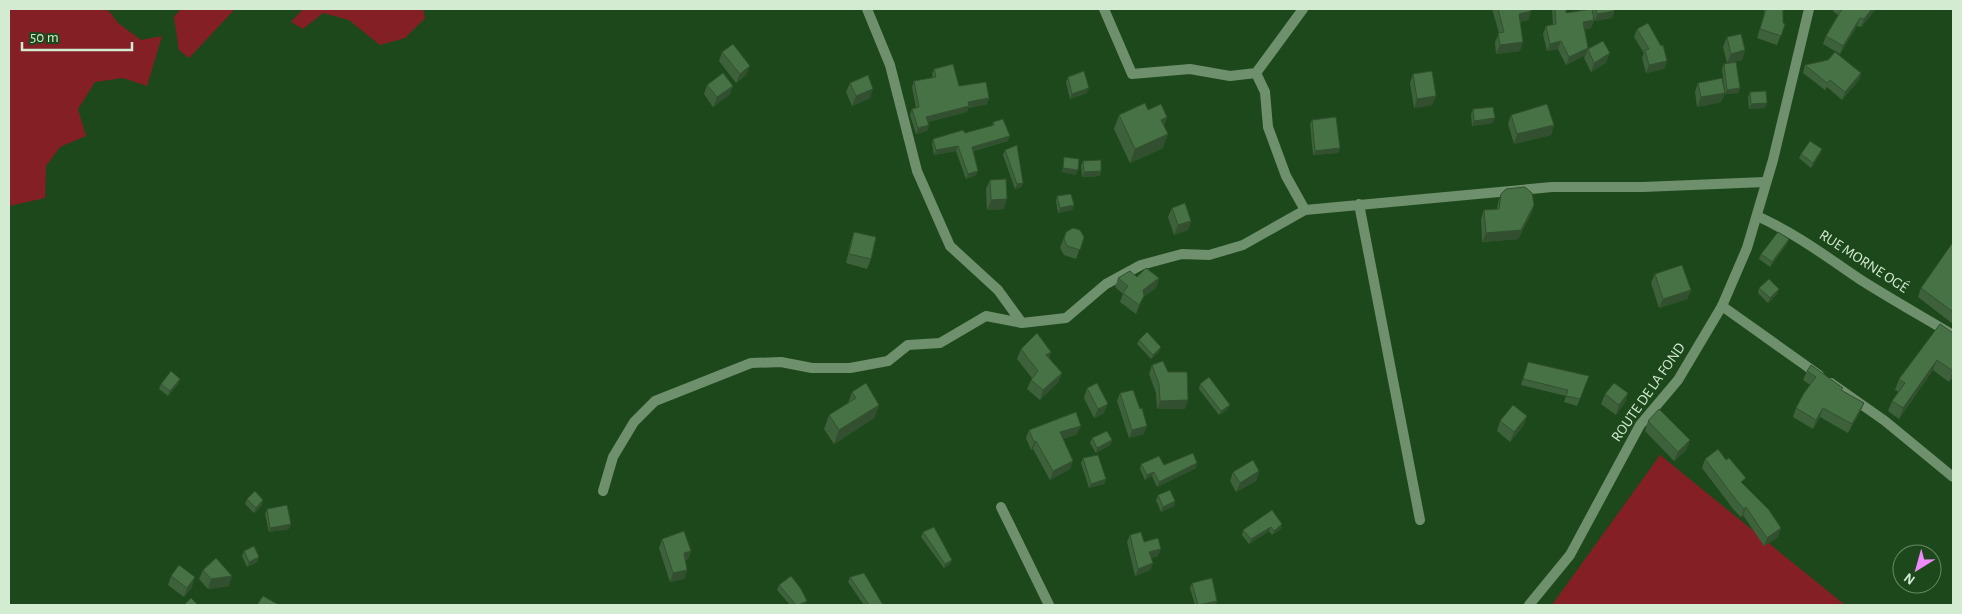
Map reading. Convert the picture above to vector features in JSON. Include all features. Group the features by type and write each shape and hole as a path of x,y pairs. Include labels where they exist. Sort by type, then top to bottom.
{"street":[{"path":"867,9 890,65 917,171 950,246 998,290 1022,323"},
{"path":"1104,9 1132,74 1190,69 1230,76 1256,73 1303,9"},
{"name":"ROUTE DE LA FOND","path":"1529,605 1570,555 1640,424 1678,380 1722,306 1747,248 1765,182 1774,160 1809,9"},
{"path":"1256,73 1265,92 1268,127 1286,176 1305,210"},
{"path":"603,491 613,457 634,422 655,401 685,391 751,363 781,362 812,368 850,368 888,361 908,345 940,343 986,316 1022,323 1066,318 1106,284 1141,265 1182,254 1209,255 1243,245 1305,210 1552,187 1643,187 1765,182"},
{"path":"1359,204 1420,520"},
{"name":"RUE MORNE OGÉ","path":"1757,216 1793,234 1861,280 1953,335"},
{"path":"1722,306 1885,421 1953,477"},
{"path":"1001,507 1048,605"}],"shaded area":[{"path":"9,9 98,9 109,11 118,23 141,40 162,36 147,86 123,78 95,82 78,109 86,136 60,147 46,166 45,198 9,206"},
{"path":"181,9 235,9 189,58 179,50 174,17"},
{"path":"303,9 423,9 425,18 405,38 380,45 349,20 323,13 303,29 291,22"},
{"path":"1660,455 1845,605 1552,605"}],"building":[{"path":"1498,9 1531,9 1531,11 1519,14 1523,42 1500,45 1498,33 1504,32"},
{"path":"1555,9 1566,9 1566,13 1592,9 1594,20 1583,22 1588,48 1569,57 1561,41 1550,44 1546,26 1556,24"},
{"path":"1596,9 1614,9 1614,11 1597,14"},
{"path":"1766,9 1783,9 1783,23 1785,24 1781,36 1760,29"},
{"path":"1842,9 1872,9 1864,19 1860,18 1843,46 1826,36"},
{"path":"1648,23 1661,46 1663,45 1667,61 1649,65 1645,50 1649,49 1637,29"},
{"path":"1741,34 1745,50 1731,54 1727,37"},
{"path":"1603,41 1610,53 1594,63 1588,49"},
{"path":"733,44 750,66 740,74 722,52"},
{"path":"1835,52 1861,73 1845,92 1830,80 1827,83 1805,65 1828,60"},
{"path":"1736,62 1740,88 1727,90 1724,64"},
{"path":"953,64 959,86 986,82 989,98 968,102 969,106 926,117 929,125 918,128 912,109 919,107 914,81 936,77 934,69"},
{"path":"1084,71 1089,88 1072,94 1068,77"},
{"path":"1432,71 1436,96 1417,99 1413,74"},
{"path":"723,73 733,86 717,97 707,85"},
{"path":"868,75 873,89 856,96 850,83"},
{"path":"1722,78 1725,93 1701,97 1698,83"},
{"path":"1766,91 1767,103 1751,104 1750,92"},
{"path":"1145,103 1148,110 1161,104 1167,117 1161,120 1168,134 1135,149 1119,115"},
{"path":"1547,104 1554,125 1517,134 1511,115"},
{"path":"1493,107 1495,118 1474,121 1473,109"},
{"path":"1336,117 1340,148 1315,151 1312,120"},
{"path":"1003,119 1010,136 972,147 978,171 968,174 958,146 936,150 933,139 963,130 965,133 994,125 993,122"},
{"path":"1810,141 1822,149 1813,163 1801,154"},
{"path":"1017,145 1023,183 1017,184 1005,150"},
{"path":"1064,157 1079,159 1078,170 1063,168"},
{"path":"1101,160 1101,171 1084,172 1083,161"},
{"path":"1006,179 1007,199 991,200 990,180"},
{"path":"1525,187 1532,193 1534,205 1521,230 1486,233 1484,210 1499,209 1501,194 1506,189"},
{"path":"1071,194 1074,205 1060,208 1057,196"},
{"path":"1185,203 1191,221 1178,225 1172,208"},
{"path":"1073,228 1080,230 1084,237 1080,250 1067,246 1064,239 1066,232"},
{"path":"854,232 876,237 871,259 849,254"},
{"path":"1778,232 1789,239 1772,262 1761,254"},
{"path":"1953,242 1953,312 1921,288"},
{"path":"1682,265 1691,290 1663,299 1655,274"},
{"path":"1146,268 1159,278 1143,290 1144,296 1139,305 1123,293 1128,286 1118,278 1130,271 1137,277"},
{"path":"1769,279 1779,289 1770,298 1759,288"},
{"path":"1940,324 1953,333 1953,371 1937,360 1903,408 1892,401 1905,383 1899,379"},
{"path":"1147,332 1161,347 1153,355 1139,340"},
{"path":"1037,333 1051,352 1046,355 1062,373 1043,390 1031,380 1038,371 1021,349"},
{"path":"1163,361 1168,372 1187,372 1188,400 1160,401 1159,384 1152,365"},
{"path":"1528,362 1589,376 1580,399 1566,396 1568,390 1523,379"},
{"path":"1811,365 1843,388 1841,390 1864,403 1852,424 1823,408 1816,420 1796,408 1816,377 1807,371"},
{"path":"171,371 180,379 170,391 161,384"},
{"path":"1209,377 1230,405 1221,411 1200,384"},
{"path":"866,383 879,405 839,430 829,415 856,398 852,392"},
{"path":"1097,383 1108,404 1098,409 1087,388"},
{"path":"1614,383 1628,393 1619,405 1605,394"},
{"path":"1133,390 1140,409 1142,408 1147,426 1132,430 1120,393"},
{"path":"1513,405 1527,416 1514,432 1500,421"},
{"path":"1659,409 1690,440 1678,452 1648,421"},
{"path":"1076,412 1081,426 1060,432 1073,461 1053,471 1036,441 1034,442 1029,430"},
{"path":"1107,431 1112,440 1097,448 1092,438"},
{"path":"1718,449 1726,460 1729,458 1746,478 1741,482 1769,510 1781,528 1767,538 1746,507 1744,509 1737,501 1705,459"},
{"path":"1193,453 1197,463 1159,482 1154,472 1147,475 1141,464 1159,456 1164,465"},
{"path":"1098,455 1106,479 1091,484 1083,458"},
{"path":"1253,460 1259,471 1240,483 1233,472"},
{"path":"1170,490 1175,501 1163,507 1158,495"},
{"path":"255,491 263,500 256,508 247,499"},
{"path":"287,505 291,524 270,528 267,509"},
{"path":"1272,510 1282,524 1274,531 1271,527 1251,539 1243,530"},
{"path":"934,527 952,560 945,564 923,532"},
{"path":"684,531 691,551 684,553 687,570 673,573 662,539"},
{"path":"1141,532 1144,542 1158,538 1161,549 1149,552 1153,563 1138,569 1130,535"},
{"path":"254,546 259,557 249,562 244,551"},
{"path":"216,558 232,576 211,579 203,570"},
{"path":"179,565 195,577 187,588 171,576"},
{"path":"864,573 883,605 869,605 850,577"},
{"path":"791,576 807,601 798,605 779,585"},
{"path":"1212,578 1217,601 1198,605 1192,583"},
{"path":"263,596 279,605 257,605"},
{"path":"191,598 198,605 184,605"}]}
